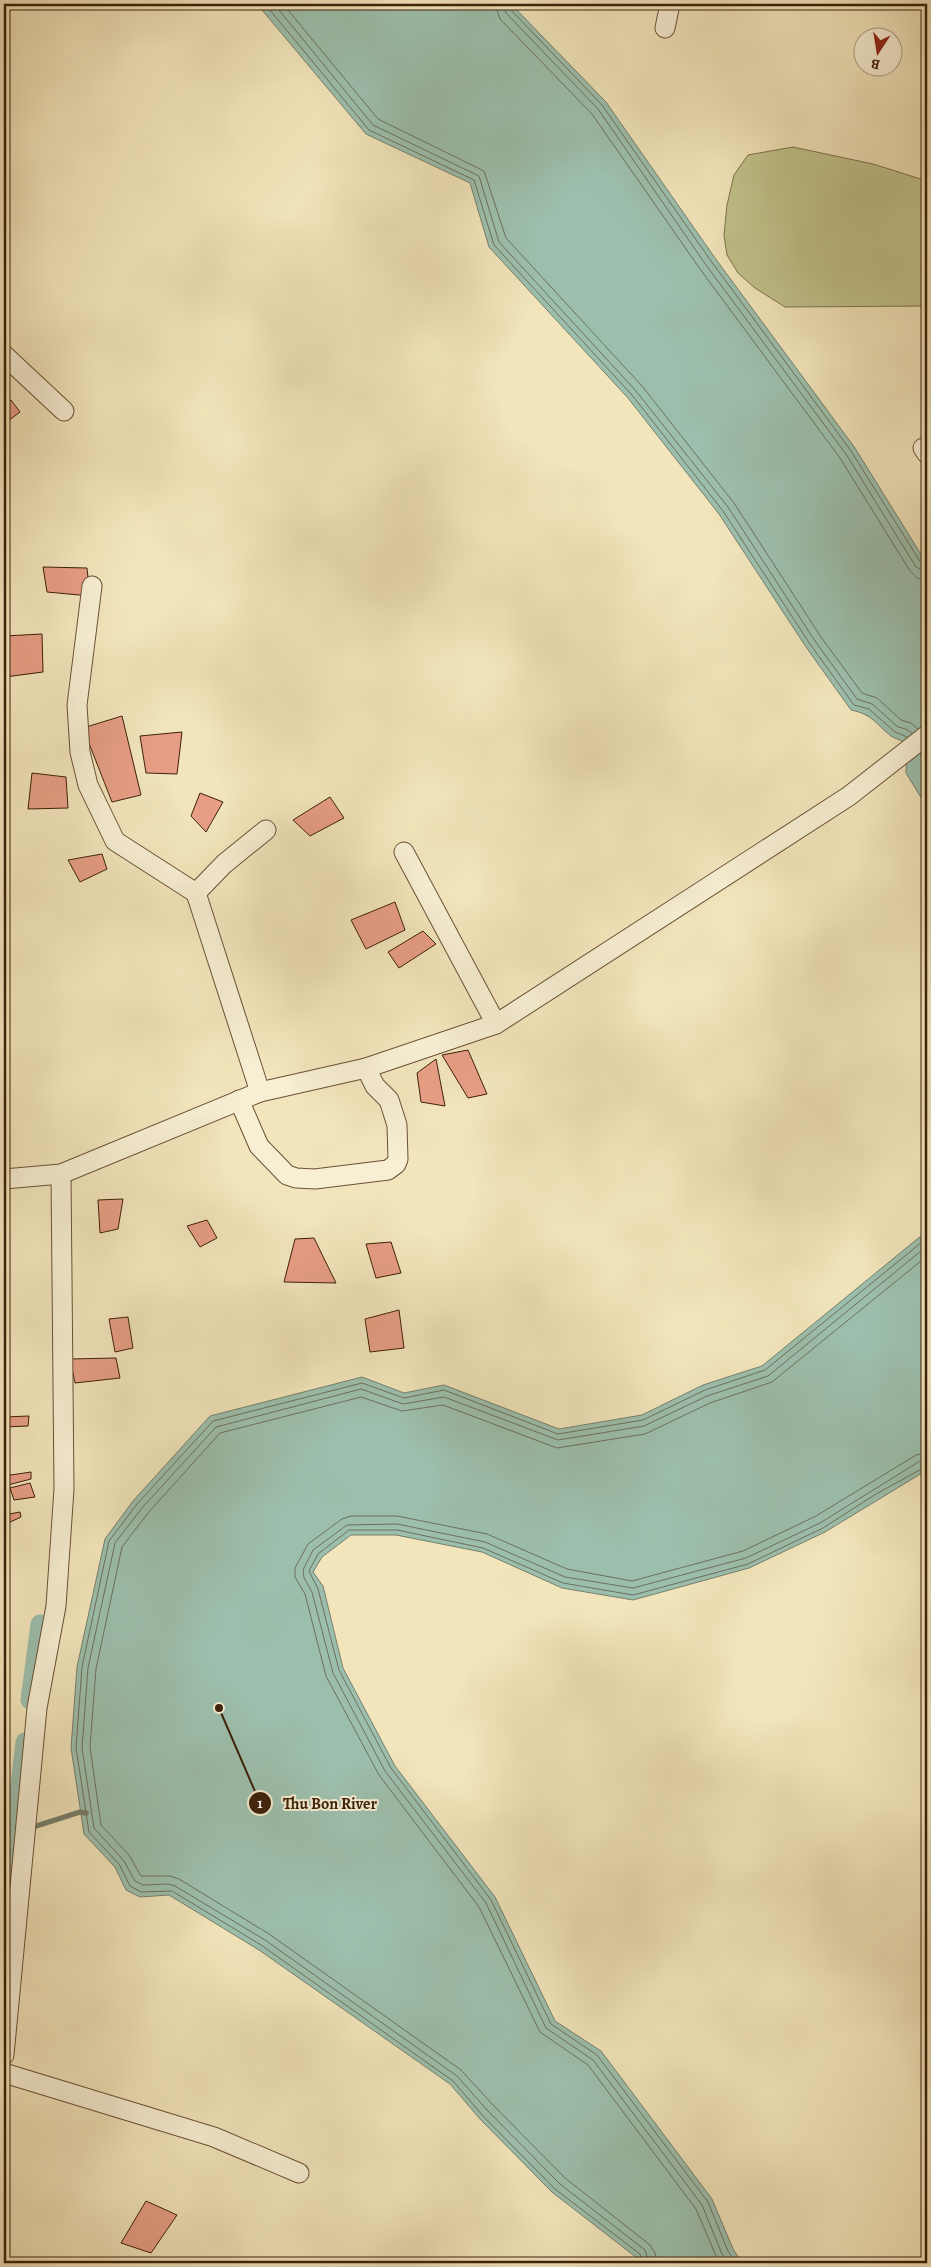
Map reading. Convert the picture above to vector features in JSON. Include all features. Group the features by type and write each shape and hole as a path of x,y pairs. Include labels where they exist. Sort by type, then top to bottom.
{"street":[{"path":"665,28 670,4"},
{"path":"4,355 64,411"},
{"path":"92,586 77,705 80,752 88,785 115,842 196,893 260,1092"},
{"path":"4,1180 61,1174 260,1092 366,1068 496,1024 849,796 927,735"},
{"path":"196,893 224,864 266,830"},
{"path":"404,852 496,1024"},
{"path":"239,1100 254,1138 279,1170 287,1175 296,1178 316,1179 388,1170 396,1164 398,1159 397,1125 389,1100 375,1086 366,1068"},
{"path":"4,2055 9,1917 36,1708 56,1606 64,1489 61,1174"},
{"path":"4,2073 214,2137 299,2173"}],"green space":[{"path":"793,147 873,164 927,181 927,306 785,307 755,288 738,273 727,255 724,235 727,205 734,175 748,155"}],"water":[{"path":"257,4 511,4 606,102 715,258 855,448 927,564 927,807 906,773 907,746 891,736 869,717 851,710 806,647 719,514 628,398 489,247 470,183 366,134"},
{"path":"927,1231 927,1470 825,1532 749,1568 633,1600 562,1588 482,1552 396,1535 351,1535 322,1557 313,1572 323,1586 343,1668 395,1766 495,1897 555,2021 601,2051 712,2199 733,2249 742,2263 639,2263 637,2258 552,2192 480,2119 450,2084 259,1950 169,1895 140,1897 126,1890 115,1867 84,1834 71,1748 77,1667 105,1539 133,1501 210,1416 362,1377 404,1393 444,1385 559,1429 642,1415 703,1385 762,1366"}],"building":[{"path":"11,400 20,412 4,424 4,406"},
{"path":"43,567 87,568 90,596 47,592"},
{"path":"42,634 43,672 5,677 4,636"},
{"path":"122,716 141,795 112,802 83,728"},
{"path":"182,732 177,774 146,773 140,736"},
{"path":"32,773 66,777 68,808 28,809"},
{"path":"200,793 223,802 206,832 191,816"},
{"path":"330,797 344,818 310,836 293,820"},
{"path":"102,854 107,869 80,882 68,860"},
{"path":"395,902 405,930 366,949 351,920"},
{"path":"423,931 436,944 399,968 388,952"},
{"path":"468,1050 487,1094 468,1098 442,1055"},
{"path":"436,1059 445,1106 421,1102 417,1073"},
{"path":"123,1199 118,1229 100,1233 98,1200"},
{"path":"207,1220 217,1238 200,1247 187,1226"},
{"path":"314,1238 336,1283 284,1282 295,1239"},
{"path":"391,1242 401,1273 376,1278 366,1244"},
{"path":"399,1310 404,1348 370,1352 365,1319"},
{"path":"128,1317 133,1348 115,1352 109,1319"},
{"path":"116,1358 120,1378 75,1383 70,1359"},
{"path":"29,1416 28,1426 4,1427 4,1417"},
{"path":"31,1472 31,1479 4,1486 4,1476"},
{"path":"30,1483 35,1497 14,1500 10,1488"},
{"path":"4,1499 9,1499 9,1508 4,1510"},
{"path":"20,1512 21,1517 4,1525 4,1515"},
{"path":"146,2201 177,2215 151,2253 121,2243"}],"waterway":[{"path":"30,1700 40,1624"},
{"path":"7,1926 15,1826 25,1742"},
{"path":"33,1827 80,1812 86,1813"}],"place":[{"name":"Thu Bon River","path":"219,1708"}]}
